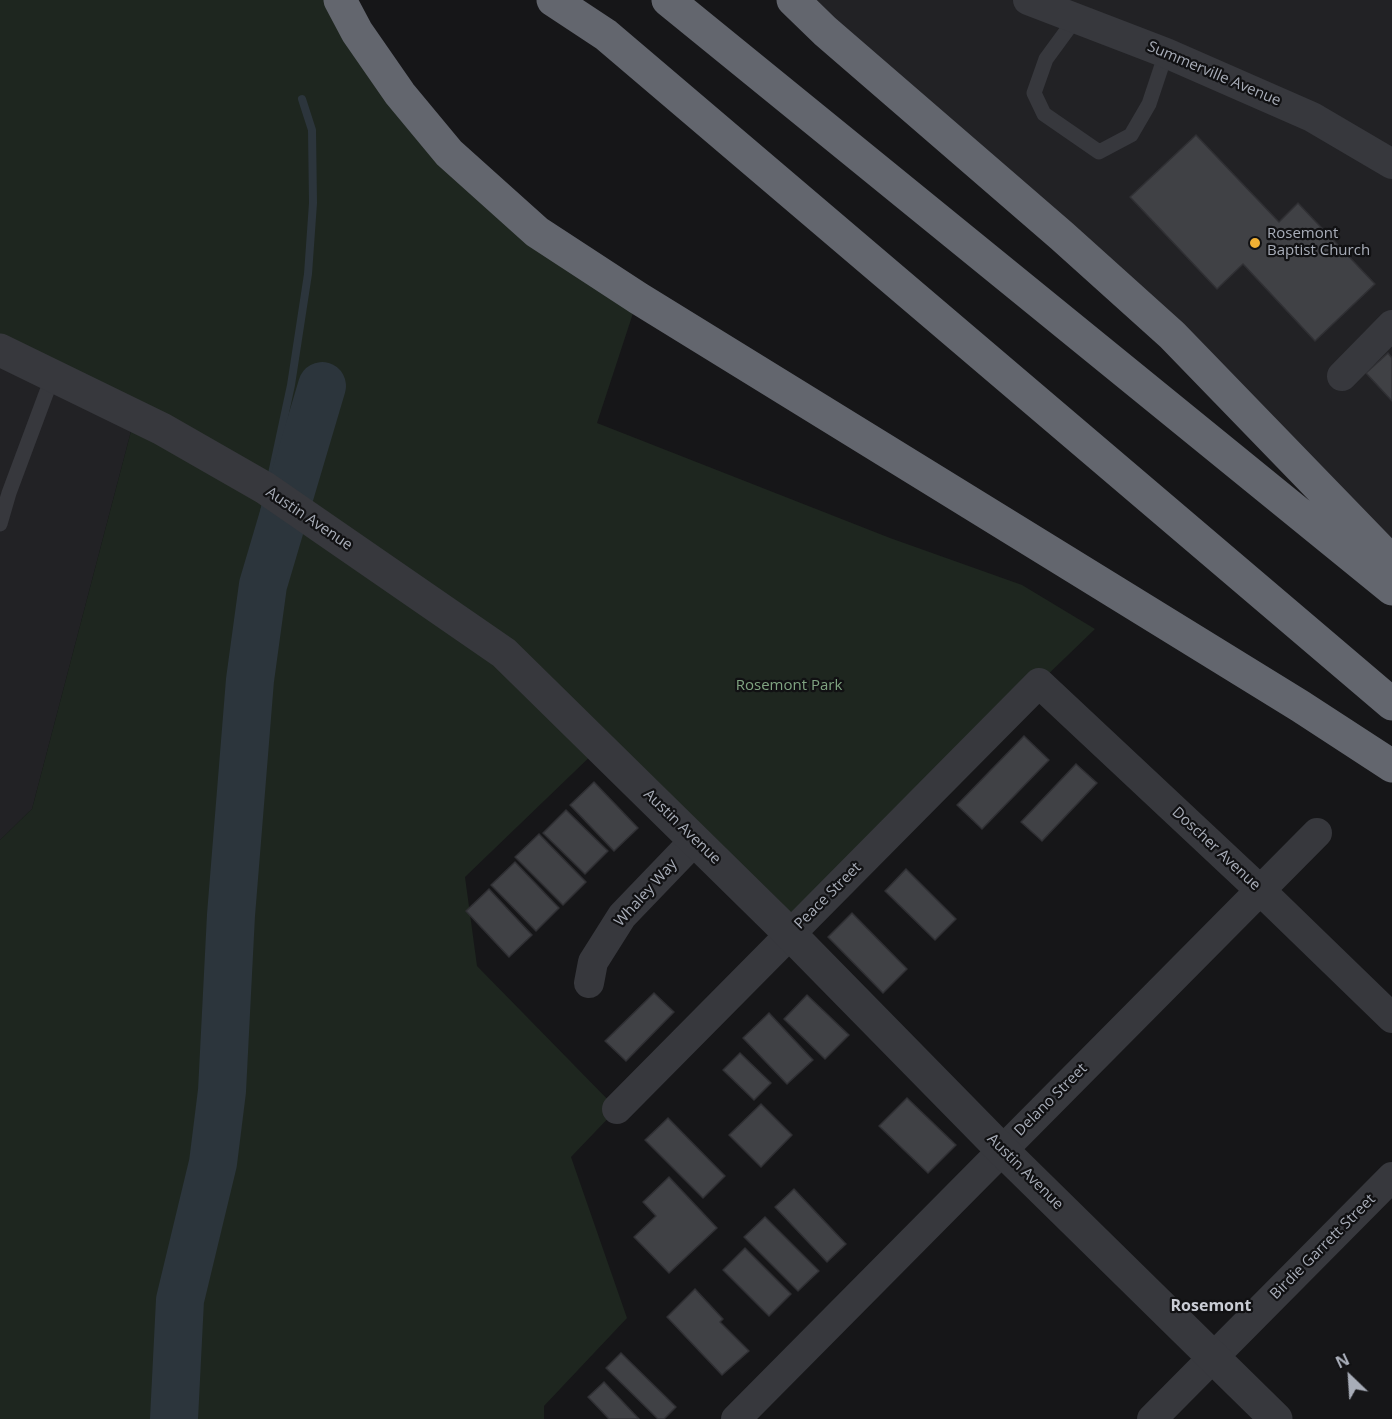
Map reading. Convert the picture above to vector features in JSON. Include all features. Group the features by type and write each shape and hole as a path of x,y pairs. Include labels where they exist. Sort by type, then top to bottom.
{"highway":[{"path":"340,0 357,32 400,94 449,153 537,232 638,298 1392,765"},
{"path":"553,0 606,35 1392,704"},
{"path":"668,0 1392,589"},
{"path":"793,0 825,31 1062,236 1172,335 1392,562"}],"street":[{"name":"Summerville Avenue","path":"1028,0 1166,53 1312,117 1392,164"},
{"path":"1342,376 1392,325"},
{"name":"Austin Avenue","path":"0,350 162,429 265,488 504,653 790,933 1002,1150 1276,1419"},
{"name":"Doscher Avenue","path":"1039,683 1260,890 1392,1018"},
{"name":"Peace Street","path":"617,1108 1039,683"},
{"name":"Delano Street","path":"736,1419 1317,833"},
{"name":"Whaley Way","path":"589,982 593,962 622,916 695,840"},
{"name":"Birdie Garrett Street","path":"1152,1419 1392,1177"}],"lane":[{"path":"1076,18 1046,59 1034,93 1044,114 1099,152 1131,135 1149,104 1166,53"},
{"path":"0,524 9,493 53,375"}],"shaded area":[{"path":"793,0 1392,0 1392,562"},
{"path":"0,350 135,416 32,809 0,840"}],"green space":[{"name":"Rosemont Park","path":"0,0 340,0 400,94 638,298 597,423 890,538 1022,585 1095,629 790,934 600,747 465,877 477,966 617,1109 571,1157 627,1318 544,1406 544,1419 0,1419 0,840 32,809 135,416 0,350"}],"building":[{"name":"Rosemont Baptist Church","path":"1196,135 1279,222 1298,203 1375,284 1315,341 1243,264 1217,289 1130,197"},
{"path":"1388,353 1392,358 1392,401 1366,373"},
{"path":"1024,736 1049,760 982,829 957,805"},
{"path":"1076,764 1097,783 1042,841 1021,822"},
{"path":"594,782 638,828 614,851 570,805"},
{"path":"566,810 608,851 585,874 543,833"},
{"path":"539,834 586,882 563,905 515,857"},
{"path":"515,862 559,908 536,931 491,885"},
{"path":"906,869 956,919 935,940 885,891"},
{"path":"489,889 532,935 509,957 466,911"},
{"path":"852,913 907,969 883,993 828,937"},
{"path":"654,993 674,1012 626,1061 605,1041"},
{"path":"807,995 849,1035 825,1059 784,1019"},
{"path":"769,1013 813,1060 787,1084 743,1038"},
{"path":"740,1053 771,1083 754,1100 723,1070"},
{"path":"907,1098 956,1145 928,1173 879,1126"},
{"path":"761,1104 792,1135 761,1167 729,1135"},
{"path":"668,1118 725,1176 703,1198 645,1140"},
{"path":"669,1177 717,1228 669,1273 634,1237 656,1216 643,1202"},
{"path":"794,1189 846,1244 827,1262 775,1207"},
{"path":"765,1217 819,1271 798,1291 744,1237"},
{"path":"745,1248 791,1294 769,1316 723,1270"},
{"path":"695,1289 723,1319 720,1322 749,1351 722,1375 667,1317"},
{"path":"621,1353 676,1407 664,1419 658,1419 606,1368"},
{"path":"604,1382 639,1419 609,1419 588,1397"}],"waterway":[{"path":"270,483 291,385 308,274 313,203 312,130 302,99"},
{"path":"174,1419 180,1300 213,1163 222,1091 231,915 250,680 263,585 322,386"},
{"path":"191,1322 228,775 262,521 267,499"}],"place":[{"name":"Rosemont Baptist Church","path":"1255,243"}],"district":[{"name":"Rosemont","path":"1211,1306"}]}
